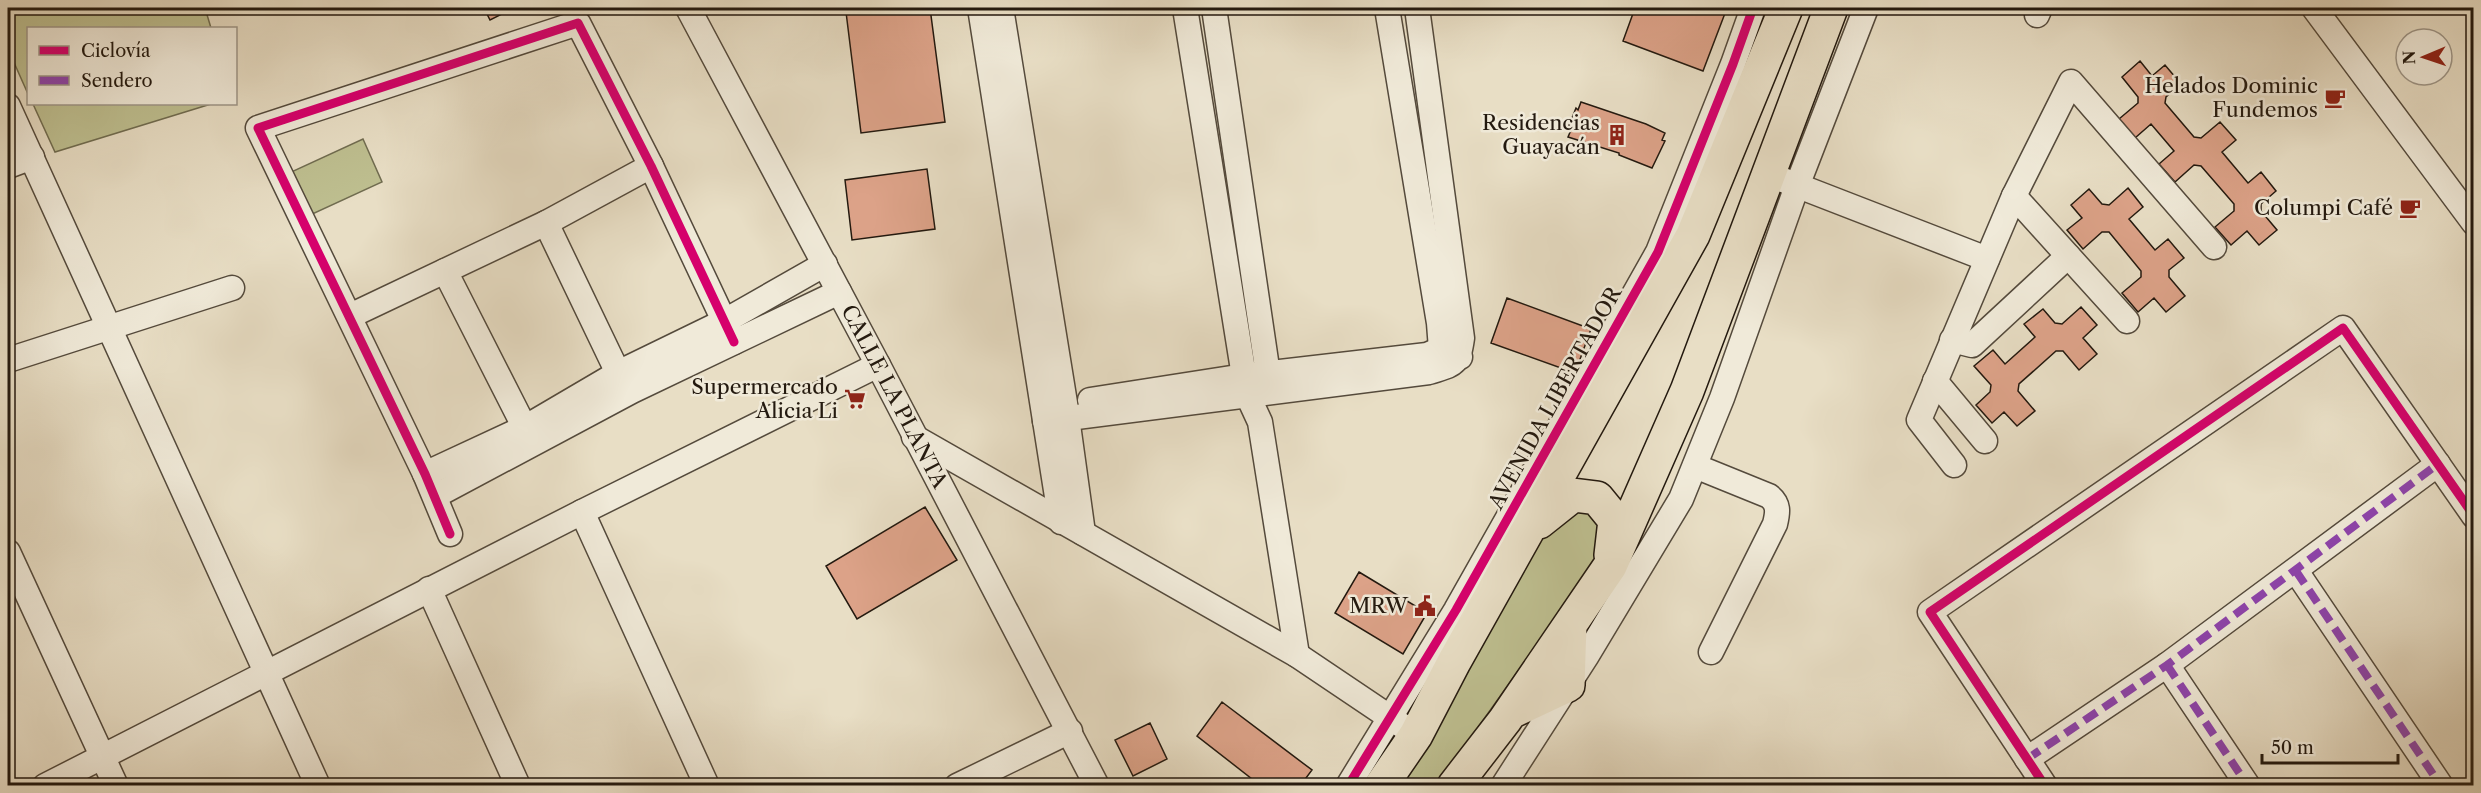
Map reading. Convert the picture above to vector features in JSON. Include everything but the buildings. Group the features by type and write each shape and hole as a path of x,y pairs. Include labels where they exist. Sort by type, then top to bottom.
{"highway":[{"name":"AVENIDA LIBERTADOR","path":"1381,786 1403,727 1454,662 1693,235 1786,8"},
{"path":"1454,786 1511,711 1610,566 1783,180 1832,8"},
{"path":"1530,529 1573,495 1597,498 1615,520 1610,566"},
{"path":"1454,662 1456,610"},
{"path":"1511,711 1568,684 1570,625"}],"street":[{"name":"CALLE LA PLANTA","path":"692,8 1097,786"},
{"path":"980,8 1055,412 1083,533"},
{"path":"1001,8 1055,412 1061,522"},
{"path":"1185,8 1257,385"},
{"path":"1214,8 1260,422 1297,655"},
{"path":"1055,412 1257,385 1429,372 1451,364 1450,353 1437,311 1387,8"},
{"path":"1417,8 1462,338 1450,353"},
{"name":"AVENIDA LIBERTADOR","path":"1348,786 1403,727 1456,610 1658,252 1753,8"},
{"path":"1503,786 1681,499 1695,466 1783,180 1866,8"},
{"path":"2314,8 2474,223"},
{"path":"450,534 430,485 258,128 578,23 651,166 730,332"},
{"path":"1954,465 1919,420 2014,196 2071,82 2214,247"},
{"path":"1401,92 1428,85"},
{"path":"8,106 318,786"},
{"path":"8,166 32,157"},
{"path":"350,316 546,223 651,166"},
{"path":"1783,180 1987,259"},
{"path":"2014,196 2127,321"},
{"path":"546,223 625,382"},
{"path":"1952,340 1972,345 2068,256"},
{"path":"730,332 825,264"},
{"path":"445,271 529,436"},
{"path":"8,360 232,288"},
{"path":"430,485 529,436 625,382 730,332 839,292"},
{"path":"2045,786 1930,612 2343,328 2474,516"},
{"path":"45,786 582,512 878,365"},
{"path":"1935,381 1985,441"},
{"path":"914,436 1297,655 1403,727"},
{"path":"2027,759 2167,665 2438,464"},
{"path":"1695,466 1769,496 1775,501 1778,512 1775,524 1711,652"},
{"path":"582,512 707,786"},
{"path":"8,552 116,786"},
{"path":"2296,571 2441,786"},
{"path":"429,590 518,786"},
{"path":"2167,665 2248,786"},
{"path":"957,786 1070,731"}],"green space":[{"path":"8,8 205,8 211,27 27,27 27,92 8,49"},
{"path":"33,105 208,105 55,152"},
{"path":"363,139 382,182 308,216 289,173"},
{"path":"1576,488 1609,543 1437,785 1391,786 1562,504"}],"marked path":[{"path":"2027,759 2167,665 2438,464"},
{"path":"2296,571 2441,786"},
{"path":"2167,665 2248,786"}],"cycle path":[{"path":"1348,786 1456,610 1658,252 1753,8"},
{"path":"450,534 425,474 258,128 578,23 651,166 734,342"},
{"path":"2045,786 1930,612 2343,328 2474,516"}],"place":[{"name":"Helados Dominic Fundemos","path":"2335,98"},
{"name":"Residencias Guayacán","path":"1617,135"},
{"name":"Columpi Café","path":"2410,208"},
{"name":"Supermercado Alicia Li","path":"855,399"},
{"name":"MRW","path":"1425,606"}]}
